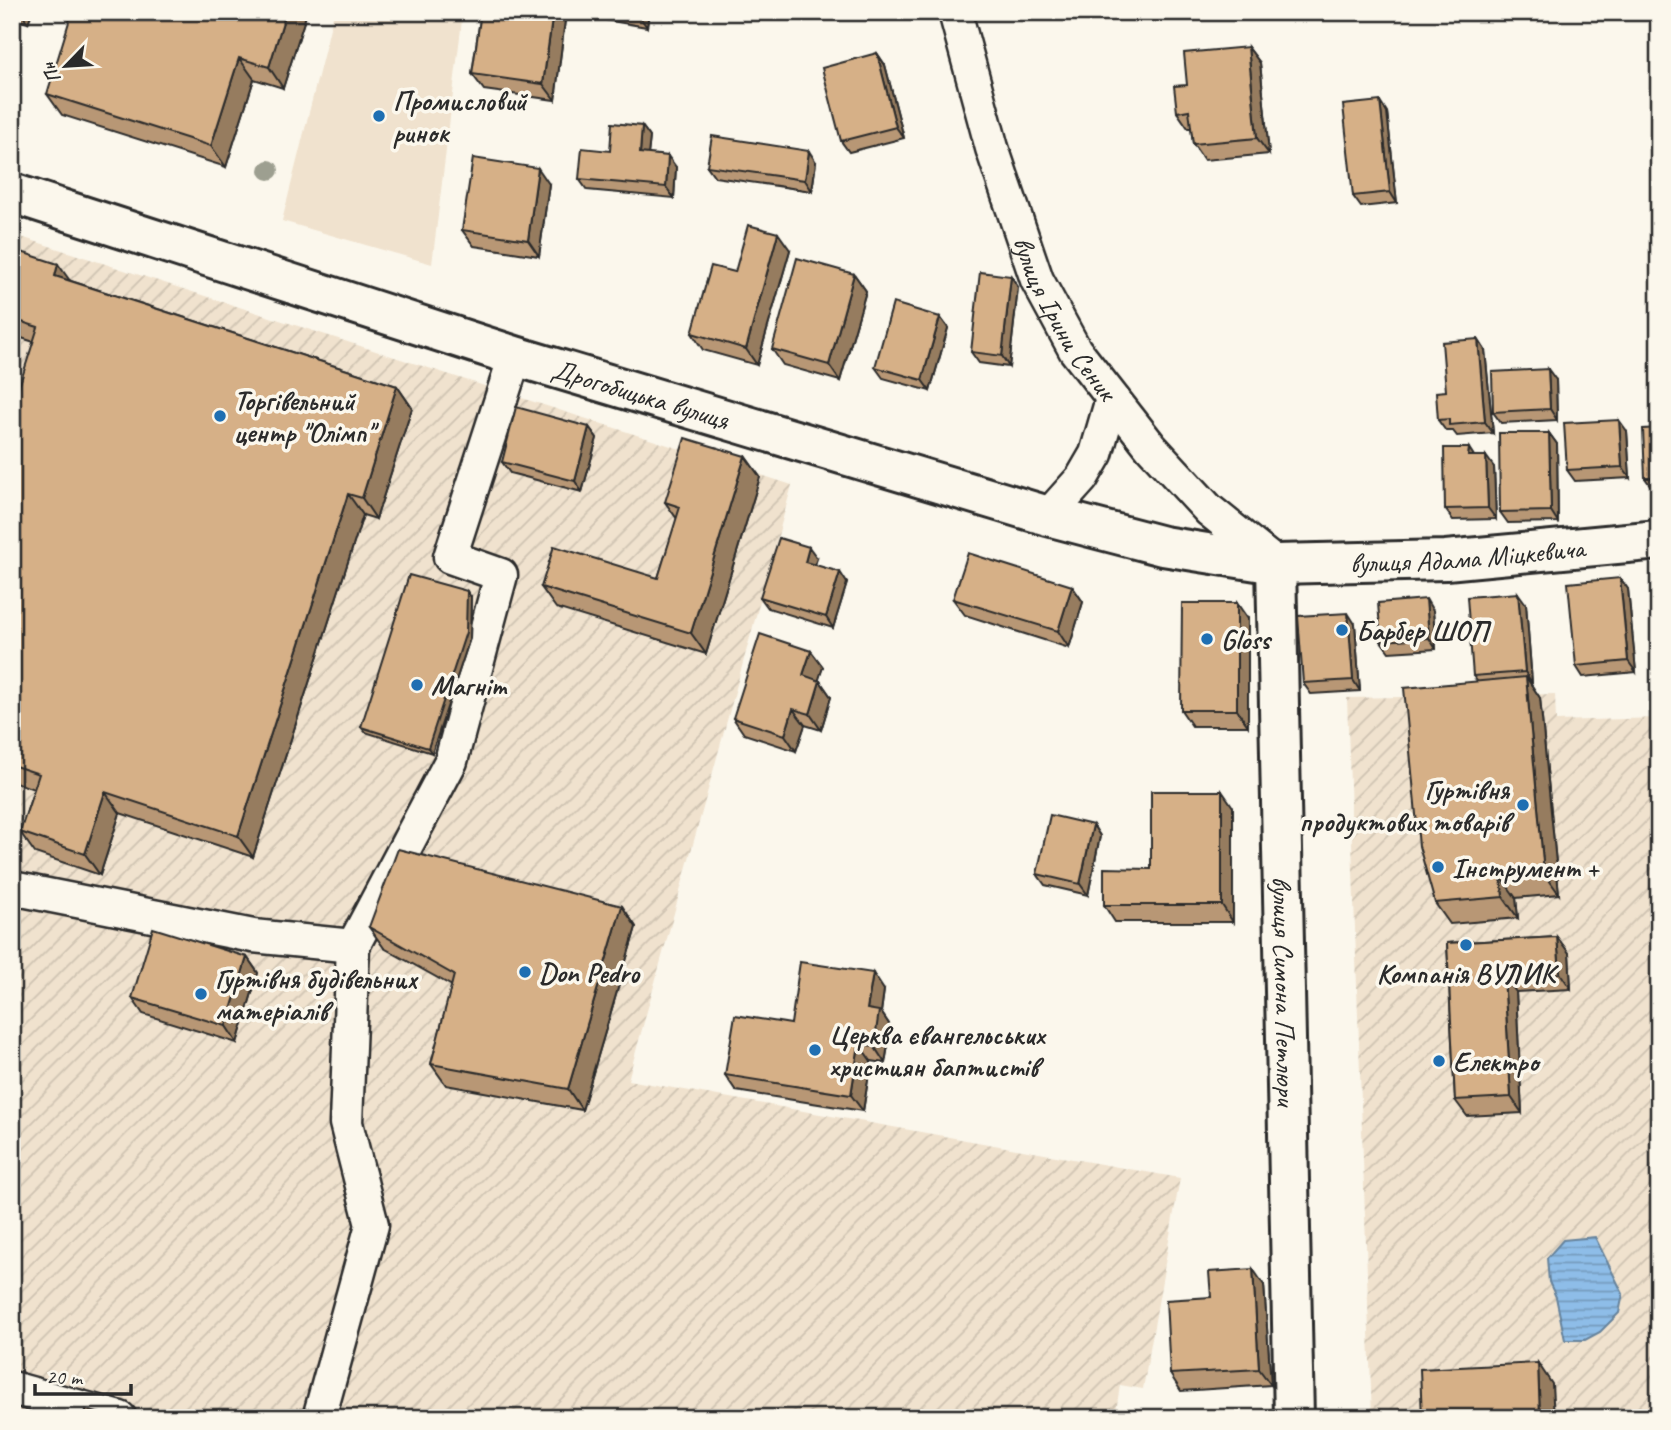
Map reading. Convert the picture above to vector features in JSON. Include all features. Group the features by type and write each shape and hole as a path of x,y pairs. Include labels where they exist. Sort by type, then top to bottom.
{"main road":[{"name":"Дрогобицька вулиця","path":"12,193 515,356 1048,516 1163,546 1276,564"},
{"name":"вулиця Адама Міцкевича","path":"1276,564 1446,560 1659,540"},
{"name":"вулиця Симона Петлюри","path":"1276,564 1294,1418"}],"street":[{"name":"вулиця Ірини Сеник","path":"955,12 992,148 1037,280 1075,350 1151,447 1209,510 1276,564"},
{"path":"319,1418 372,1225 346,1123 353,947 451,761 500,576 450,557 515,356"},
{"path":"1048,516 1082,478 1097,454 1112,399"},
{"path":"12,888 253,936 353,947"},
{"path":"12,1388 120,1418"}],"shaded area":[{"name":"Промисловий ринок","path":"334,12 463,12 432,264 282,221"},
{"path":"12,234 792,485 628,1080 1180,1178 1143,1389 1120,1385 1115,1418 12,1418"},
{"path":"1555,694 1556,721 1659,718 1659,1418 1372,1418 1347,698"}],"water":[{"path":"1595,1237 1623,1294 1619,1313 1600,1332 1585,1340 1565,1340 1556,1297 1549,1282 1547,1258 1563,1240"}],"building":[{"path":"72,12 286,12 269,67 239,58 211,146 47,94"},
{"path":"481,12 553,12 543,84 472,74"},
{"path":"616,12 640,12 639,16"},
{"path":"1248,47 1257,138 1193,144 1189,110 1177,112 1174,86 1187,85 1184,53"},
{"path":"877,53 896,127 841,141 822,68"},
{"path":"1380,101 1390,192 1353,196 1343,105"},
{"path":"612,123 642,126 640,153 668,156 666,187 579,179 582,148 610,151"},
{"path":"712,136 809,151 805,180 707,166"},
{"path":"473,158 538,168 528,240 462,230"},
{"path":"748,225 778,233 746,349 692,333 711,266 735,272"},
{"path":"12,249 58,264 55,276 397,386 362,498 348,494 238,836 105,792 85,854 20,832 39,774 12,765 12,409 38,327 12,319"},
{"path":"797,258 854,274 829,365 772,349"},
{"path":"980,272 1011,276 1002,356 971,352"},
{"path":"893,303 940,317 922,380 875,367"},
{"path":"1478,339 1485,422 1449,425 1449,419 1438,420 1436,392 1446,391 1442,342"},
{"path":"1548,369 1550,409 1493,412 1492,372"},
{"path":"516,407 589,427 575,481 502,462"},
{"path":"1619,420 1622,467 1567,470 1564,423"},
{"path":"1659,428 1659,478 1645,478 1643,429"},
{"path":"1499,433 1549,433 1551,511 1500,512"},
{"path":"685,438 745,456 691,633 541,587 554,546 658,578 680,507 665,502"},
{"path":"1444,448 1469,448 1468,456 1486,456 1488,508 1445,509"},
{"path":"779,538 809,547 805,562 840,572 826,617 760,597"},
{"path":"968,553 1072,586 1058,631 953,599"},
{"name":"Магніт","path":"409,575 467,591 466,632 428,748 361,727"},
{"path":"1620,578 1628,661 1576,666 1568,583"},
{"path":"1518,593 1525,672 1473,676 1467,597"},
{"path":"1426,599 1429,638 1381,641 1378,603"},
{"path":"1182,603 1237,603 1237,710 1181,710"},
{"path":"1348,613 1353,680 1303,683 1298,616"},
{"path":"760,634 811,651 803,675 820,681 810,714 793,709 785,735 733,718"},
{"path":"1526,677 1544,873 1501,877 1503,897 1435,903 1419,846 1404,688"},
{"path":"1151,791 1222,791 1222,905 1104,905 1104,868 1151,869"},
{"path":"1050,815 1093,825 1080,884 1037,874"},
{"name":"Don Pedro","path":"398,849 622,906 568,1089 431,1064 454,975 369,927"},
{"name":"Гуртівня будівельних матеріалів","path":"153,928 247,957 226,1026 132,998"},
{"path":"1557,937 1560,973 1504,976 1511,1097 1455,1100 1447,943"},
{"name":"Церква євангельських християн баптистів","path":"800,962 873,973 867,1009 879,1011 874,1046 859,1044 851,1095 725,1075 735,1015 791,1024"},
{"path":"1253,1269 1259,1369 1170,1374 1166,1300 1211,1297 1209,1272"},
{"path":"1538,1363 1540,1418 1422,1418 1420,1369"},
{"path":"86,1410 116,1418 84,1418"}],"place":[{"name":"Промисловий ринок","path":"379,116"},
{"name":"Торгівельний центр \"Олімп\"","path":"220,416"},
{"name":"Барбер ШОП","path":"1342,630"},
{"name":"Gloss","path":"1207,639"},
{"name":"Магніт","path":"417,685"},
{"name":"Гуртівня продуктових товарів","path":"1523,805"},
{"name":"Інструмент +","path":"1438,867"},
{"name":"Компанія ВУЛИК","path":"1466,945"},
{"name":"Don Pedro","path":"525,972"},
{"name":"Гуртівня будівельних матеріалів","path":"201,994"},
{"name":"Церква євангельських християн баптистів","path":"815,1050"},
{"name":"Електро","path":"1439,1061"}]}
